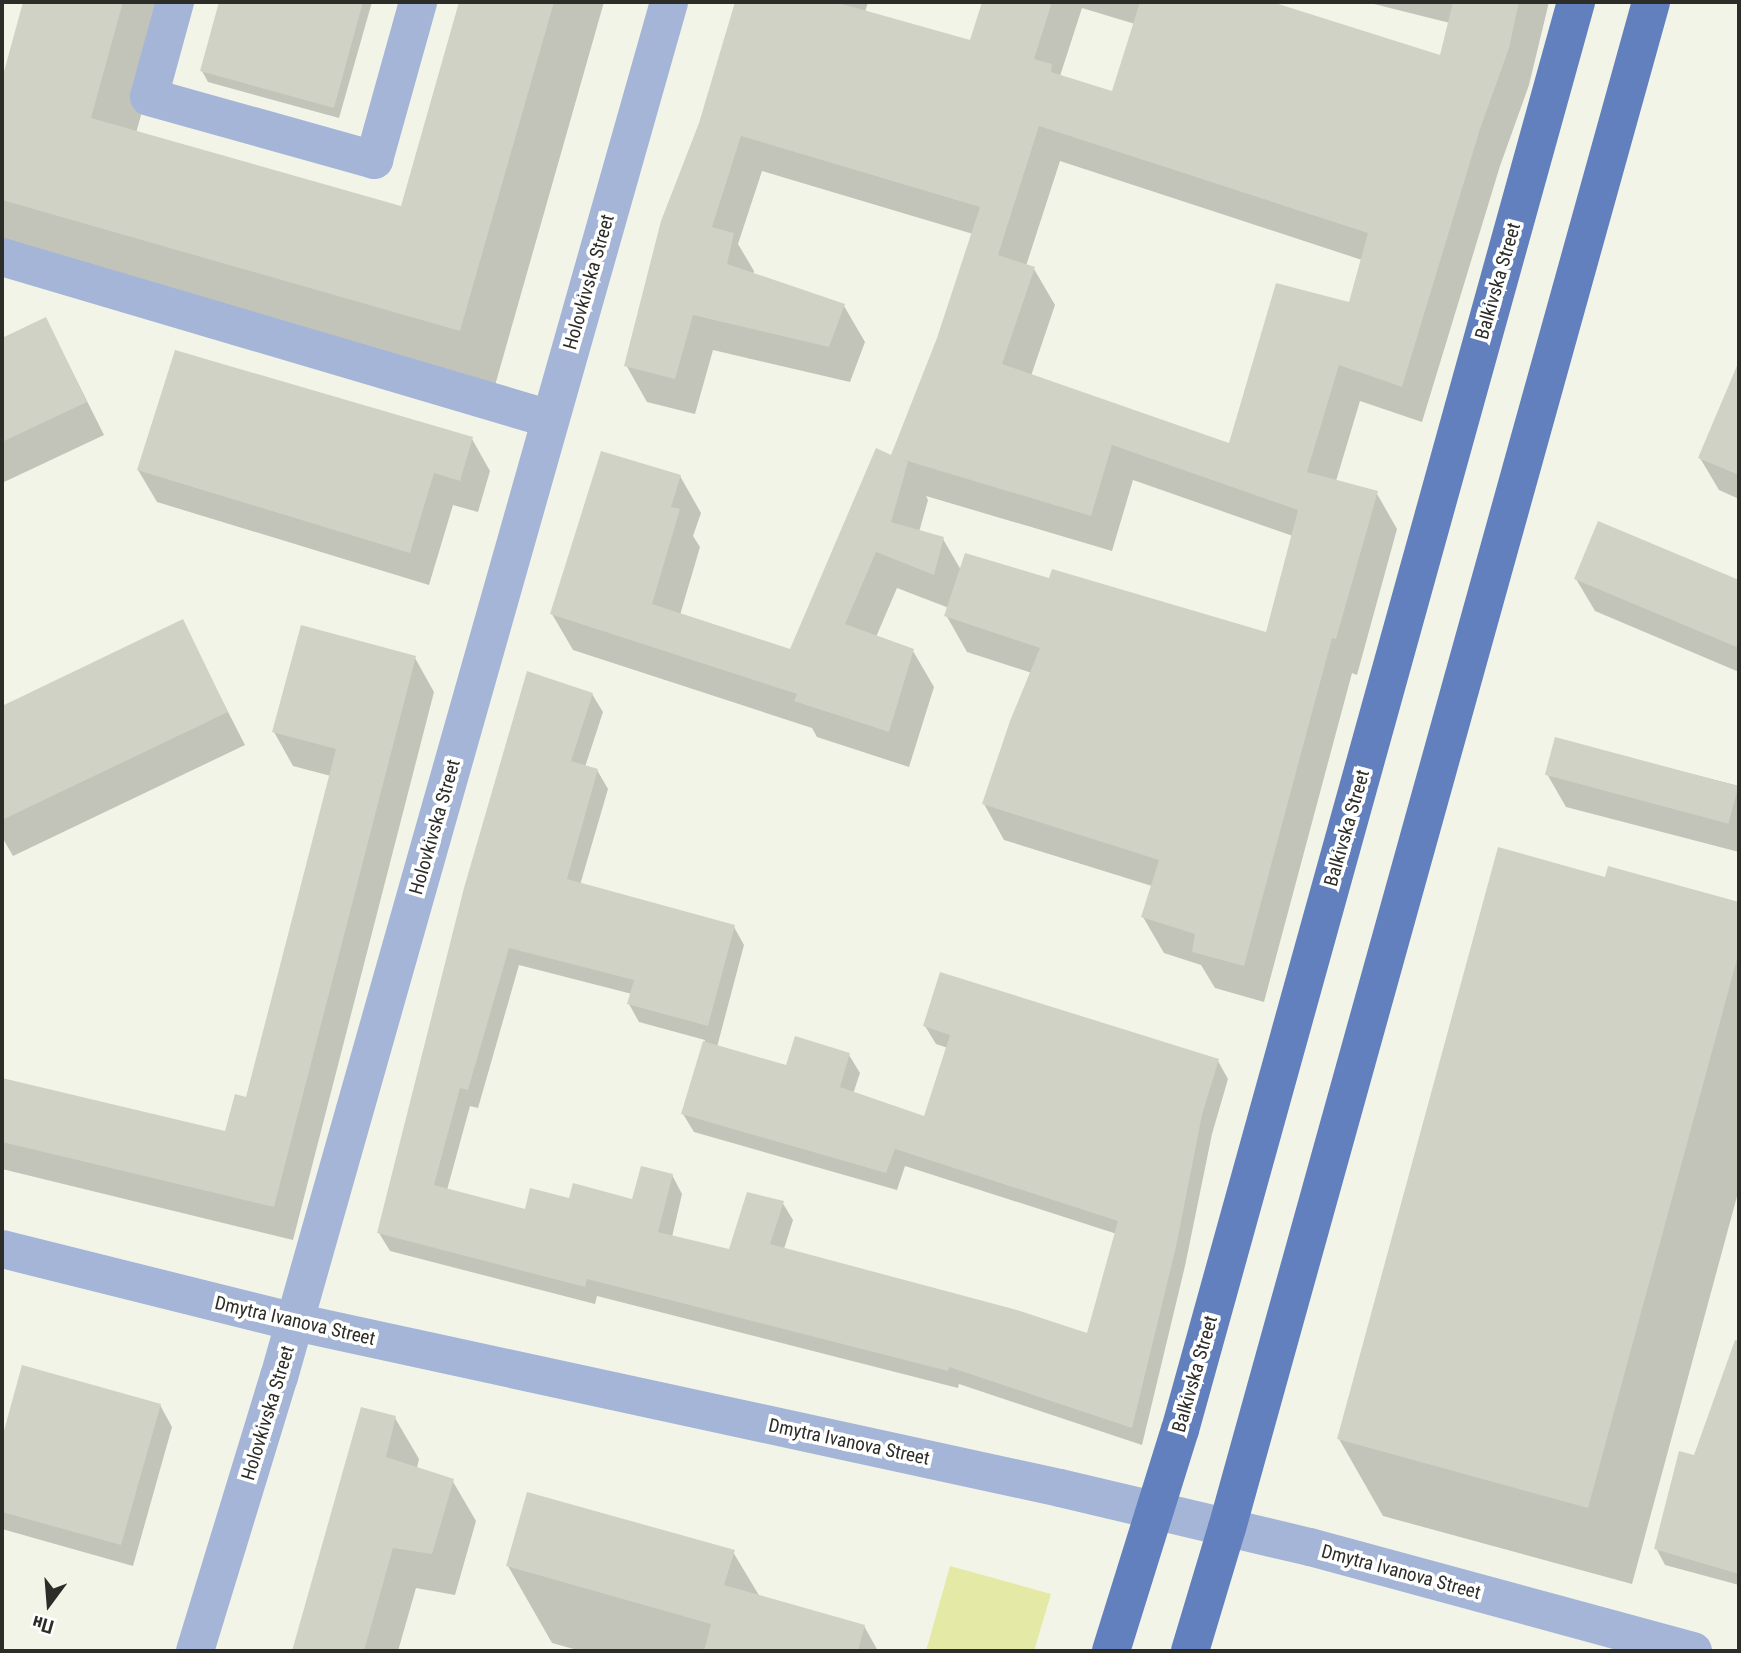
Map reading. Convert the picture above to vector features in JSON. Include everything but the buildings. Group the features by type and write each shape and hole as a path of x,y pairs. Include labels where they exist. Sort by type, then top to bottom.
{"main road":[{"name":"Balkivska Street","path":"1111,1651 1155,1510 1576,2"},
{"path":"1190,1651 1227,1528 1650,2"}],"street":[{"path":"175,2 149,97 374,160 418,2"},
{"name":"Holovkivska Street","path":"195,1651 295,1322 669,2"},
{"path":"2,257 550,419"},
{"name":"Dmytra Ivanova Street","path":"2,1249 295,1322 1155,1510 1693,1651"}],"green space":[{"path":"950,1566 1051,1594 1034,1651 926,1651"}]}
